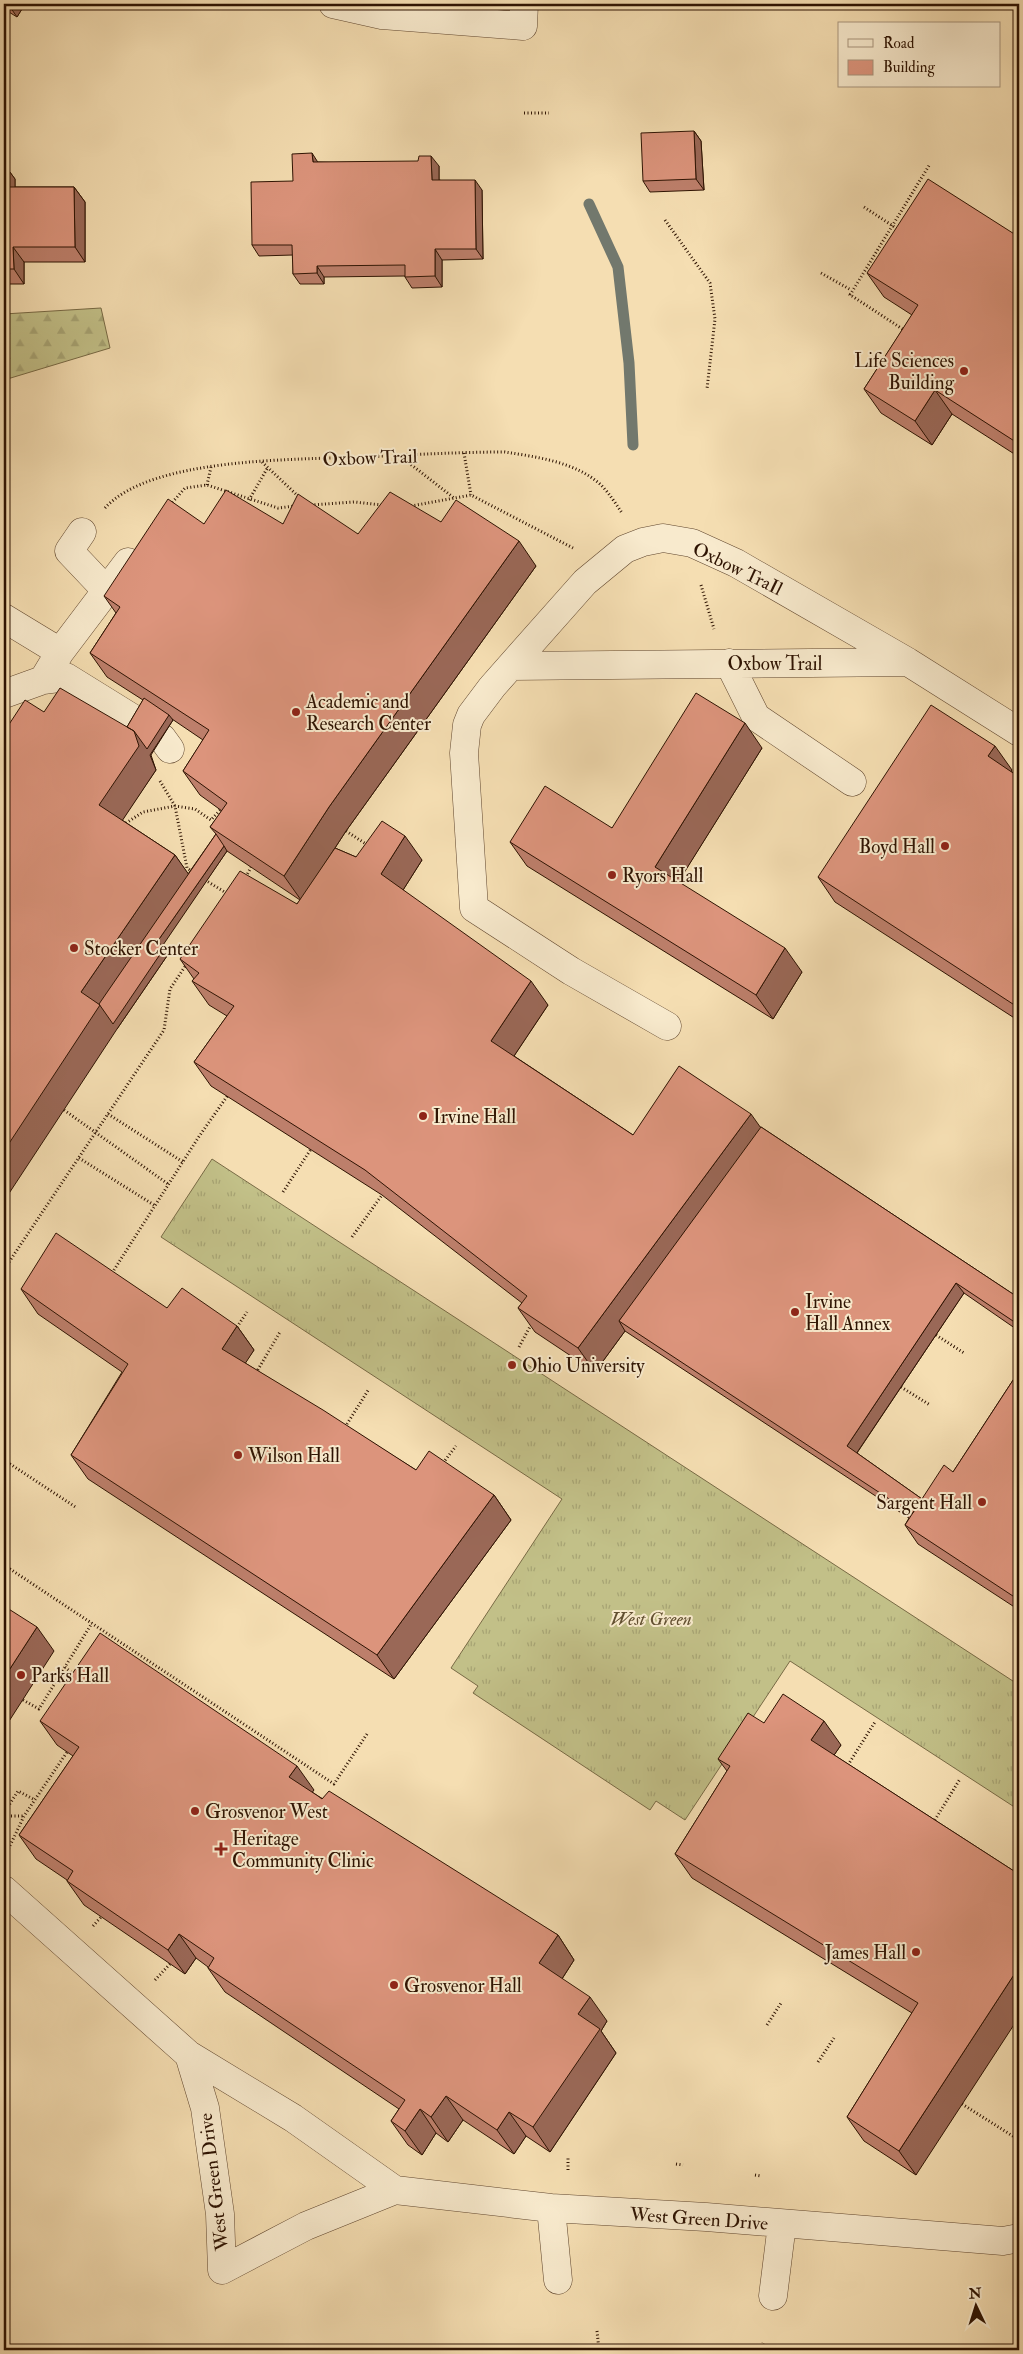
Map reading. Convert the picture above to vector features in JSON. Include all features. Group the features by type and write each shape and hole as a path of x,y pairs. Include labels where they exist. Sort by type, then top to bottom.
{"street":[{"path":"333,4 382,15 523,15"},
{"path":"82,532 69,551 106,589"},
{"name":"Oxbow TraIl","path":"667,1026 571,972 474,908 464,753 465,736 471,715 511,666 585,582 625,549 643,542 663,538 692,543 736,563 908,662"},
{"path":"43,680 60,652 128,562"},
{"path":"4,618 60,652"},
{"path":"908,662 1019,732"},
{"name":"Oxbow Trail","path":"511,666 908,662"},
{"path":"729,663 756,717 852,782"},
{"path":"4,694 43,680 66,677 156,734 170,749"},
{"name":"West Green Drive","path":"4,1890 189,2055 293,2118 395,2190"},
{"name":"West Green Drive","path":"189,2055 205,2108 220,2214 222,2270 306,2226 395,2190 551,2208 1014,2242"},
{"path":"551,2208 558,2280"},
{"path":"773,2296 782,2224"}],"path":[{"path":"524,113 549,113"},
{"path":"911,335 848,294 930,164"},
{"path":"864,207 906,234"},
{"path":"665,220 710,283 715,318 707,389"},
{"path":"822,273 851,290"},
{"name":"Oxbow Trail","path":"82,532 112,500 134,487 159,478 211,467 262,461 505,452 540,458 586,474 601,486 643,542"},
{"path":"464,453 471,495"},
{"path":"399,455 455,498"},
{"path":"262,461 301,499"},
{"path":"206,485 211,467"},
{"path":"249,500 268,467"},
{"path":"165,510 184,488 206,485 278,508 298,506"},
{"path":"402,507 471,495 574,548"},
{"path":"308,506 354,502 383,505"},
{"path":"692,543 694,564 721,650 729,663"},
{"path":"175,806 186,868 232,897"},
{"path":"116,830 143,812 175,806 195,809 211,820 221,809"},
{"path":"346,831 371,847"},
{"path":"242,883 251,867"},
{"path":"9,1262 164,1030 170,989 191,958"},
{"path":"108,1280 154,1205 228,1095"},
{"path":"64,1110 168,1184"},
{"path":"108,1114 183,1162"},
{"path":"283,1192 311,1149"},
{"path":"79,1157 154,1205"},
{"path":"352,1237 382,1194"},
{"path":"232,1335 247,1312"},
{"path":"519,1347 536,1316"},
{"path":"251,1380 280,1332"},
{"path":"936,1335 964,1353"},
{"path":"901,1387 930,1405"},
{"path":"340,1434 369,1390"},
{"path":"440,1467 456,1446"},
{"path":"4,1460 77,1508"},
{"path":"4,1565 334,1784 367,1734"},
{"path":"22,1700 40,1709 92,1623"},
{"path":"65,1668 80,1679"},
{"path":"843,1774 875,1722"},
{"path":"7,1852 24,1816 67,1752"},
{"path":"929,1830 960,1779"},
{"path":"24,1816 4,1815 7,1805 18,1791 35,1800"},
{"path":"93,1927 101,1917"},
{"path":"154,1981 170,1964"},
{"path":"767,2025 781,2004"},
{"path":"818,2062 834,2038"},
{"path":"962,2104 1019,2140"},
{"path":"568,2157 568,2170"},
{"path":"676,2164 683,2165"},
{"path":"755,2175 761,2176"},
{"path":"597,2332 599,2350"},
{"path":"761,2350 763,2343"}],"green space":[{"path":"101,308 110,348 4,380 4,314"},
{"name":"West Green","path":"212,1159 1019,1685 1019,1810 790,1661 685,1820 656,1801 650,1810 473,1693 478,1686 451,1668 562,1499 161,1237"}],"building":[{"path":"694,131 696,179 643,181 641,133"},
{"path":"312,153 313,162 418,161 419,156 431,156 432,180 475,180 476,249 435,249 435,276 405,277 405,265 317,266 317,273 293,274 292,245 252,245 251,182 293,181 292,154"},
{"name":"Life Sciences Building","path":"928,179 1019,237 1019,444 935,390 915,421 864,389 918,305 867,273"},
{"path":"4,187 74,187 75,247 13,247 14,269 4,269"},
{"name":"Academic and Research Center","path":"226,490 283,524 298,494 358,534 390,492 441,522 456,500 519,541 329,807 284,876 210,827 227,803 183,771 209,730 90,653 120,607 104,596 168,499 204,524"},
{"name":"Stocker Center","path":"60,688 134,731 139,746 99,805 175,855 81,992 100,1005 4,1151 4,732 25,700 44,712"},
{"name":"Ryors Hall","path":"696,693 745,723 655,867 785,948 756,995 510,842 545,786 612,828"},
{"path":"144,698 169,715 147,749 134,731 127,727"},
{"name":"Boyd Hall","path":"931,705 995,746 988,756 1019,777 1019,1008 818,877"},
{"name":"Irvine Hall","path":"382,821 405,836 381,874 531,981 491,1041 633,1135 679,1066 751,1114 578,1348 518,1308 527,1296 365,1170 194,1062 234,1006 192,981 199,973 180,959 240,871 297,904 335,848 356,857"},
{"path":"216,834 224,846 157,942 165,947 113,1024 99,1004"},
{"name":"Irvine Hall Annex","path":"761,1127 1019,1298 1019,1325 956,1283 847,1446 922,1499 912,1514 619,1321"},
{"name":"Wilson Hall","path":"56,1233 167,1308 182,1288 237,1326 222,1349 323,1410 416,1470 429,1451 494,1495 377,1655 71,1455 128,1364 21,1289"},
{"name":"Sargent Hall","path":"1019,1371 1019,1600 905,1525 944,1465 953,1472"},
{"path":"4,1606 37,1627 4,1678"},
{"path":"100,1633 297,1766 289,1777 322,1799 329,1791 558,1935 539,1963 590,1997 578,2014 600,2029 533,2127 509,2112 497,2130 446,2096 431,2117 420,2109 405,2131 391,2121 405,2100 208,1968 214,1958 179,1934 168,1950 67,1881 73,1871 19,1835 79,1747 40,1721"},
{"name":"James Hall","path":"783,1694 824,1721 811,1740 1017,1873 1019,1870 1019,1967 899,2151 847,2117 918,2003 675,1854 730,1766 718,1759 748,1713 764,1723"}],"waterway":[{"path":"589,204 618,267 629,363 633,445"}],"place":[{"name":"Life Sciences Building","path":"964,371"},
{"name":"Academic and Research Center","path":"296,712"},
{"name":"Boyd Hall","path":"945,846"},
{"name":"Ryors Hall","path":"612,875"},
{"name":"Stocker Center","path":"74,948"},
{"name":"Irvine Hall","path":"423,1116"},
{"name":"Irvine Hall Annex","path":"795,1312"},
{"name":"Ohio University","path":"512,1365"},
{"name":"Wilson Hall","path":"238,1455"},
{"name":"Sargent Hall","path":"982,1502"},
{"name":"Parks Hall","path":"21,1675"},
{"name":"Grosvenor West","path":"195,1811"},
{"name":"Heritage Community Clinic","path":"221,1849"},
{"name":"James Hall","path":"916,1952"},
{"name":"Grosvenor Hall","path":"394,1985"}]}
